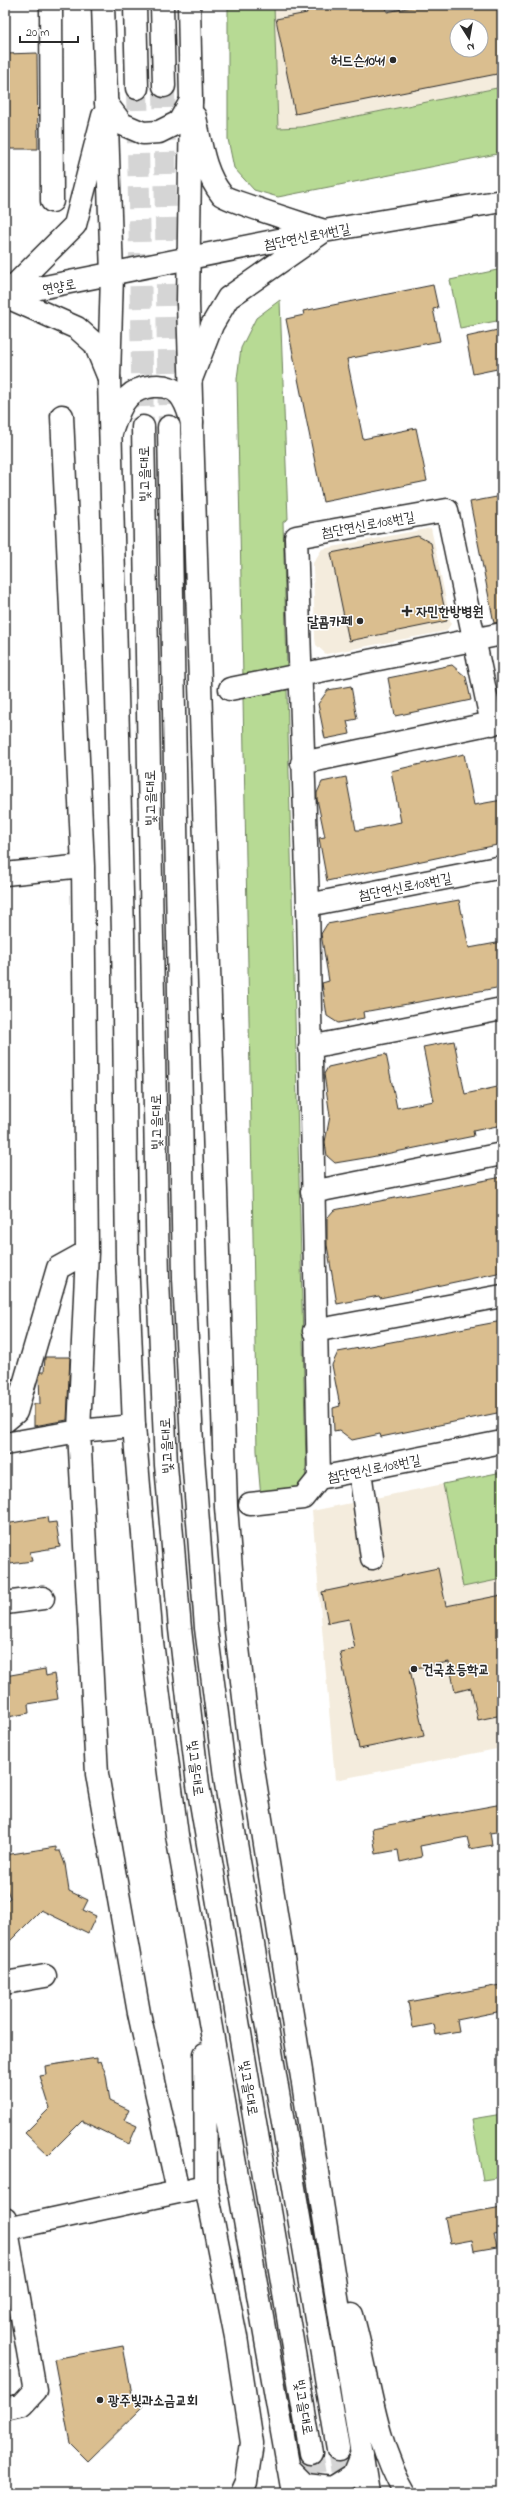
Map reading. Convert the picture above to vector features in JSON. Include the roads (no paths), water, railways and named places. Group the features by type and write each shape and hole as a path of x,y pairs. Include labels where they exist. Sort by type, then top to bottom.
{"main road":[{"path":"51,5 52,201"},
{"path":"103,5 112,275 110,378 123,933 127,1258 134,1426 152,1642 177,1835 293,2493"},
{"path":"135,5 137,88"},
{"path":"162,5 164,86"},
{"path":"189,5 191,100 188,260 226,1507 236,1631 251,1756 368,2493"},
{"path":"106,103 122,124 143,133 159,132 179,122 191,100"},
{"path":"191,100 206,167 223,196 237,203 261,209 324,231"},
{"path":"106,103 75,225 5,295 77,328 95,344 110,378"},
{"name":"첨단연신로91번길","path":"112,275 324,231 502,201"},
{"path":"191,379 212,324 228,298 324,231"},
{"name":"연양로","path":"5,295 112,275"},
{"path":"111,433 118,411 128,397 140,388 153,386 167,388 179,394 187,407 193,425"},
{"path":"62,416 83,866 87,1252 79,1431 97,1774 139,2013 178,2191"},
{"name":"빛고을대로","path":"143,427 158,1279 166,1465 180,1629 198,1786 312,2453"},
{"name":"빛고을대로","path":"169,427 184,1278 192,1443 206,1628 226,1784 338,2450"},
{"name":"첨단연신로108번길","path":"302,763 497,723 474,639 447,510 296,537 302,763 308,905 314,1331 319,1478 502,1442"},
{"path":"230,689 502,634"},
{"path":"5,874 83,866"},
{"name":"첨단연신로108번길","path":"308,905 502,867"},
{"path":"310,1047 502,1009"},
{"path":"312,1192 502,1154"},
{"path":"5,1421 16,1412 58,1268 87,1252"},
{"path":"314,1331 502,1296"},
{"path":"5,1444 79,1431 134,1426"},
{"path":"360,1471 372,1558"},
{"path":"250,1504 303,1498 319,1478"},
{"path":"5,1603 43,1598"},
{"path":"5,1983 45,1976"},
{"path":"204,1991 206,2186 236,2336 252,2443 246,2482 242,2493"},
{"path":"5,2408 22,2404 35,2391 6,2224 206,2186"},
{"path":"325,2222 362,2352 382,2444 405,2493"},
{"path":"215,2235 261,2318"},
{"path":"288,2467 306,2485 332,2488 353,2475 362,2453"}],"tunnel":[{"path":"164,86 169,427"},
{"path":"137,88 143,427"},
{"path":"338,2449 345,2493"},
{"path":"311,2453 318,2493"}],"place":[{"name":"허드슨1041","path":"393,60"},
{"name":"자민한방병원","path":"407,611"},
{"name":"달콤카페","path":"360,621"},
{"name":"건국초등학교","path":"414,1669"},
{"name":"광주빛과소금교회","path":"100,2400"}]}
